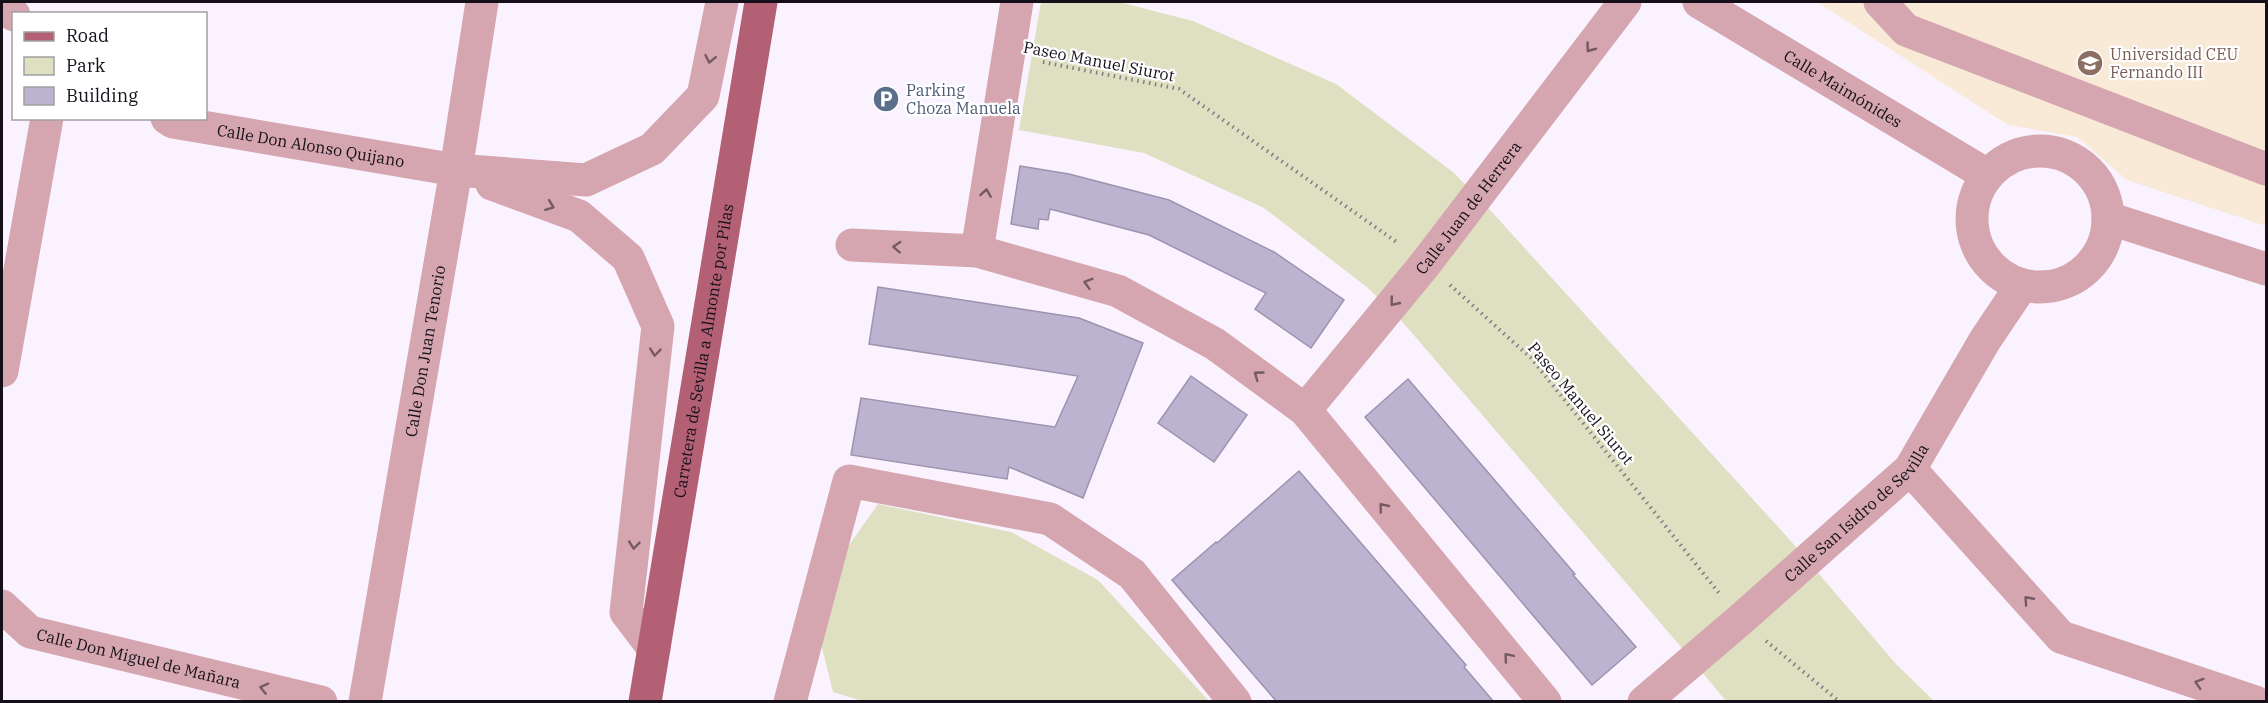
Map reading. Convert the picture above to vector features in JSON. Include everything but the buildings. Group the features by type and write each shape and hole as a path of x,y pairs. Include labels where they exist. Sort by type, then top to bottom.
{"main road":[{"name":"Carretera de Sevilla a Almonte por Pilas","path":"645,702 761,2"}],"street":[{"name":"Calle Don Juan Tenorio","path":"365,702 456,170 482,2"},
{"path":"456,170 586,180 652,148 703,96 722,2"},
{"path":"977,251 1017,2"},
{"name":"Calle Juan de Herrera","path":"1305,410 1426,263 1625,2"},
{"name":"Calle Maimónides","path":"1699,2 1987,175"},
{"path":"1880,2 1906,30 2266,169"},
{"path":"2,371 47,120"},
{"name":"Calle Don Alonso Quijano","path":"170,120 456,170"},
{"path":"2029,151 2053,152 2073,159 2091,174 2104,195 2108,218 2107,231 2098,253 2083,271 2069,281 2046,287 2022,285 1994,270 1979,251 1971,229 1975,195 1987,175 2006,158 2029,151"},
{"path":"456,170 579,216 628,258 658,326 626,612 654,649"},
{"path":"2108,218 2266,269"},
{"path":"852,245 977,251 1118,291 1215,344 1305,410 1545,702"},
{"name":"Calle San Isidro de Sevilla","path":"1644,702 1910,469 1985,340 2022,285"},
{"path":"1910,469 2061,637 2254,702"},
{"path":"790,702 849,481 1050,519 1132,574 1235,702"},
{"name":"Calle Don Miguel de Mañara","path":"2,606 30,632 321,702"}],"path":[{"name":"Paseo Manuel Siurot","path":"1007,55 1179,89 1426,263 1531,358 1740,620 1840,702"}],"shaded area":[{"name":"Universidad CEU Fernando III","path":"1817,2 2266,2 2266,226 2127,180 2077,137 2008,125"}],"green space":[{"path":"1041,2 1119,2 1193,21 1336,84 1453,172 1790,540 1896,664 1934,701 1726,701 1400,319 1368,288 1264,208 1144,153 1019,130"},
{"path":"878,504 1011,532 1098,580 1209,701 862,701 833,692 820,640 847,548"}],"place":[{"name":"Universidad CEU Fernando III","path":"2090,63"},
{"name":"Parking Choza Manuela","path":"886,99"}]}
